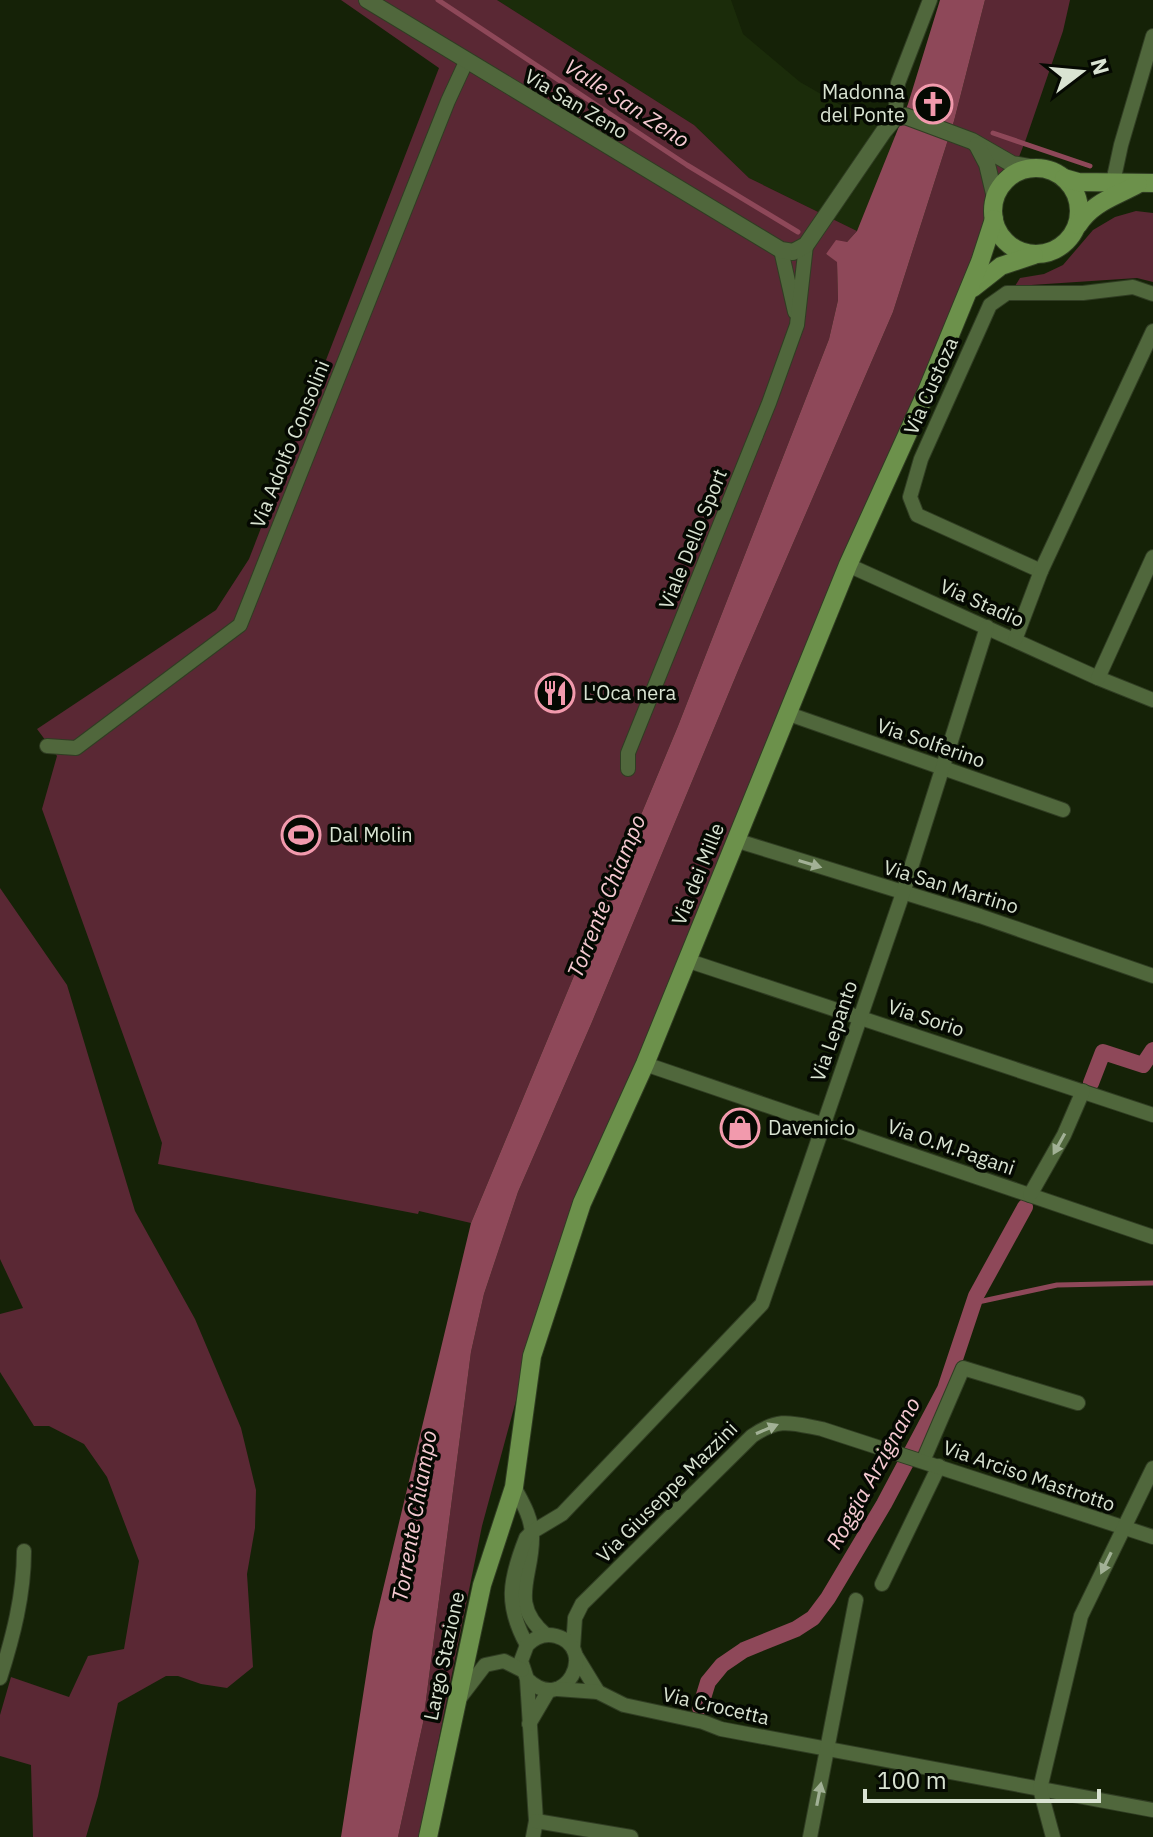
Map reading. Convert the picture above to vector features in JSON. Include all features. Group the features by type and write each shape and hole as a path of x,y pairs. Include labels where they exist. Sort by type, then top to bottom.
{"main road":[{"name":"Via dei Mille","path":"1035,168 1046,169 1078,182 1147,183"},
{"path":"995,198 1006,180 1024,169 1035,168"},
{"path":"1064,178 1077,195 1080,216 1077,226"},
{"name":"Via dei Mille","path":"968,292 1001,266 1057,249 1066,243 1088,211 1098,203 1147,183"},
{"name":"Via dei Mille","path":"514,1487 532,1356 582,1203 645,1064 848,565 968,292 994,219 995,198"},
{"path":"994,219 997,229 1010,245 1038,254"},
{"name":"Largo Stazione","path":"428,1837 482,1585 514,1487"}],"street":[{"name":"Via San Zeno","path":"367,0 781,250"},
{"path":"900,117 898,83 930,0"},
{"path":"1113,182 1153,36"},
{"name":"Via Adolfo Consolini","path":"47,746 76,748 240,625 466,62"},
{"path":"900,117 977,144 1012,164 1035,168"},
{"path":"797,325 781,250 793,252 806,245 884,131 900,117"},
{"path":"977,144 987,164 995,198"},
{"name":"Viale Dello Sport","path":"628,769 628,753 769,403 797,325 806,245"},
{"name":"Via Custoza","path":"1041,571 917,515 910,497 921,459 990,305 1007,293 1083,293 1133,287 1153,294"},
{"path":"1015,640 1041,571 1153,331"},
{"path":"1098,678 1153,557"},
{"name":"Via Stadio","path":"848,565 1153,700"},
{"name":"Via Lepanto","path":"532,1539 559,1517 762,1304 903,893 987,627"},
{"name":"Via Solferino","path":"786,713 1063,810"},
{"name":"Via San Martino","path":"735,840 980,916 1153,976"},
{"name":"Via Sorio","path":"686,960 1153,1115"},
{"name":"Via O.M.Pagani","path":"645,1064 1153,1237"},
{"path":"1030,1195 1064,1135 1083,1091"},
{"path":"923,1461 963,1368 1078,1403"},
{"name":"Via Giuseppe Mazzini","path":"574,1652 575,1618 582,1604 752,1436 769,1424 790,1423 822,1429 923,1461"},
{"name":"Via Arciso Mastrotto","path":"923,1461 1153,1537"},
{"path":"882,1584 939,1466"},
{"path":"1053,1837 1040,1789 1081,1616 1153,1468"},
{"path":"514,1487 528,1512 532,1539 524,1599 526,1613 546,1635 561,1638 574,1652 598,1692"},
{"path":"528,1512 559,1517"},
{"path":"527,1645 515,1624 510,1597 520,1551 532,1539"},
{"path":"0,1678 7,1625 24,1578 24,1551"},
{"path":"810,1837 856,1600"},
{"path":"533,1837 536,1821 521,1661 527,1645 546,1635"},
{"path":"457,1703 485,1665 504,1661 540,1689 553,1690 565,1685 575,1672 574,1652"},
{"path":"528,1724 553,1690"},
{"name":"Via Crocetta","path":"553,1690 598,1692 624,1705 703,1722 721,1729 1153,1810"},
{"path":"536,1821 631,1837"}],"shaded area":[{"path":"341,0 497,0 694,125 749,178 857,231 847,242 826,254 837,261 838,300 829,339 678,726 471,1223 158,1164 162,1143 42,809 57,756 37,729 216,610 249,559 439,68"},
{"path":"497,0 731,0 743,34 800,82 896,137 857,231 749,178 694,125"},
{"path":"985,0 1070,0 1063,31 1026,139 927,391 528,1356 482,1526 419,1837 398,1837 423,1723 471,1352 484,1294 518,1192 893,312 954,121"},
{"path":"1136,211 1153,213 1153,282 1137,278 1015,286 1020,278 1044,274 1063,265 1093,230 1115,217"},
{"path":"0,888 67,985 135,1211 195,1319 241,1428 256,1490 255,1528 247,1574 253,1667 227,1688 166,1676 118,1703 86,1837 33,1837 31,1765 0,1756 0,1715 11,1677 69,1697 88,1656 124,1649 139,1561 107,1477 84,1444 49,1426 34,1426 0,1372 0,1314 23,1308 0,1259"}],"water":[{"name":"Torrente Chiampo","path":"940,0 985,0 954,121 893,312 518,1192 484,1294 471,1352 423,1723 398,1837 341,1837 373,1631 471,1223 678,726 829,339 838,300 837,262 826,254 836,240 847,242 857,231 908,104"}],"waterway":[{"name":"Valle San Zeno","path":"438,0 687,165 798,232"},
{"path":"993,133 1090,166"},
{"name":"Roggia Arzignano","path":"1091,1083 1103,1052 1143,1065 1153,1050"},
{"name":"Roggia Arzignano","path":"700,1708 708,1682 722,1665 744,1650 796,1629 813,1618 828,1598 884,1504 945,1389 976,1296 1025,1207"},
{"path":"978,1302 1057,1285 1153,1283"}],"place":[{"name":"Madonna del Ponte","path":"933,104"},
{"name":"L'Oca nera","path":"555,693"},
{"name":"Dal Molin","path":"301,835"},
{"name":"Davenicio","path":"740,1128"}]}
